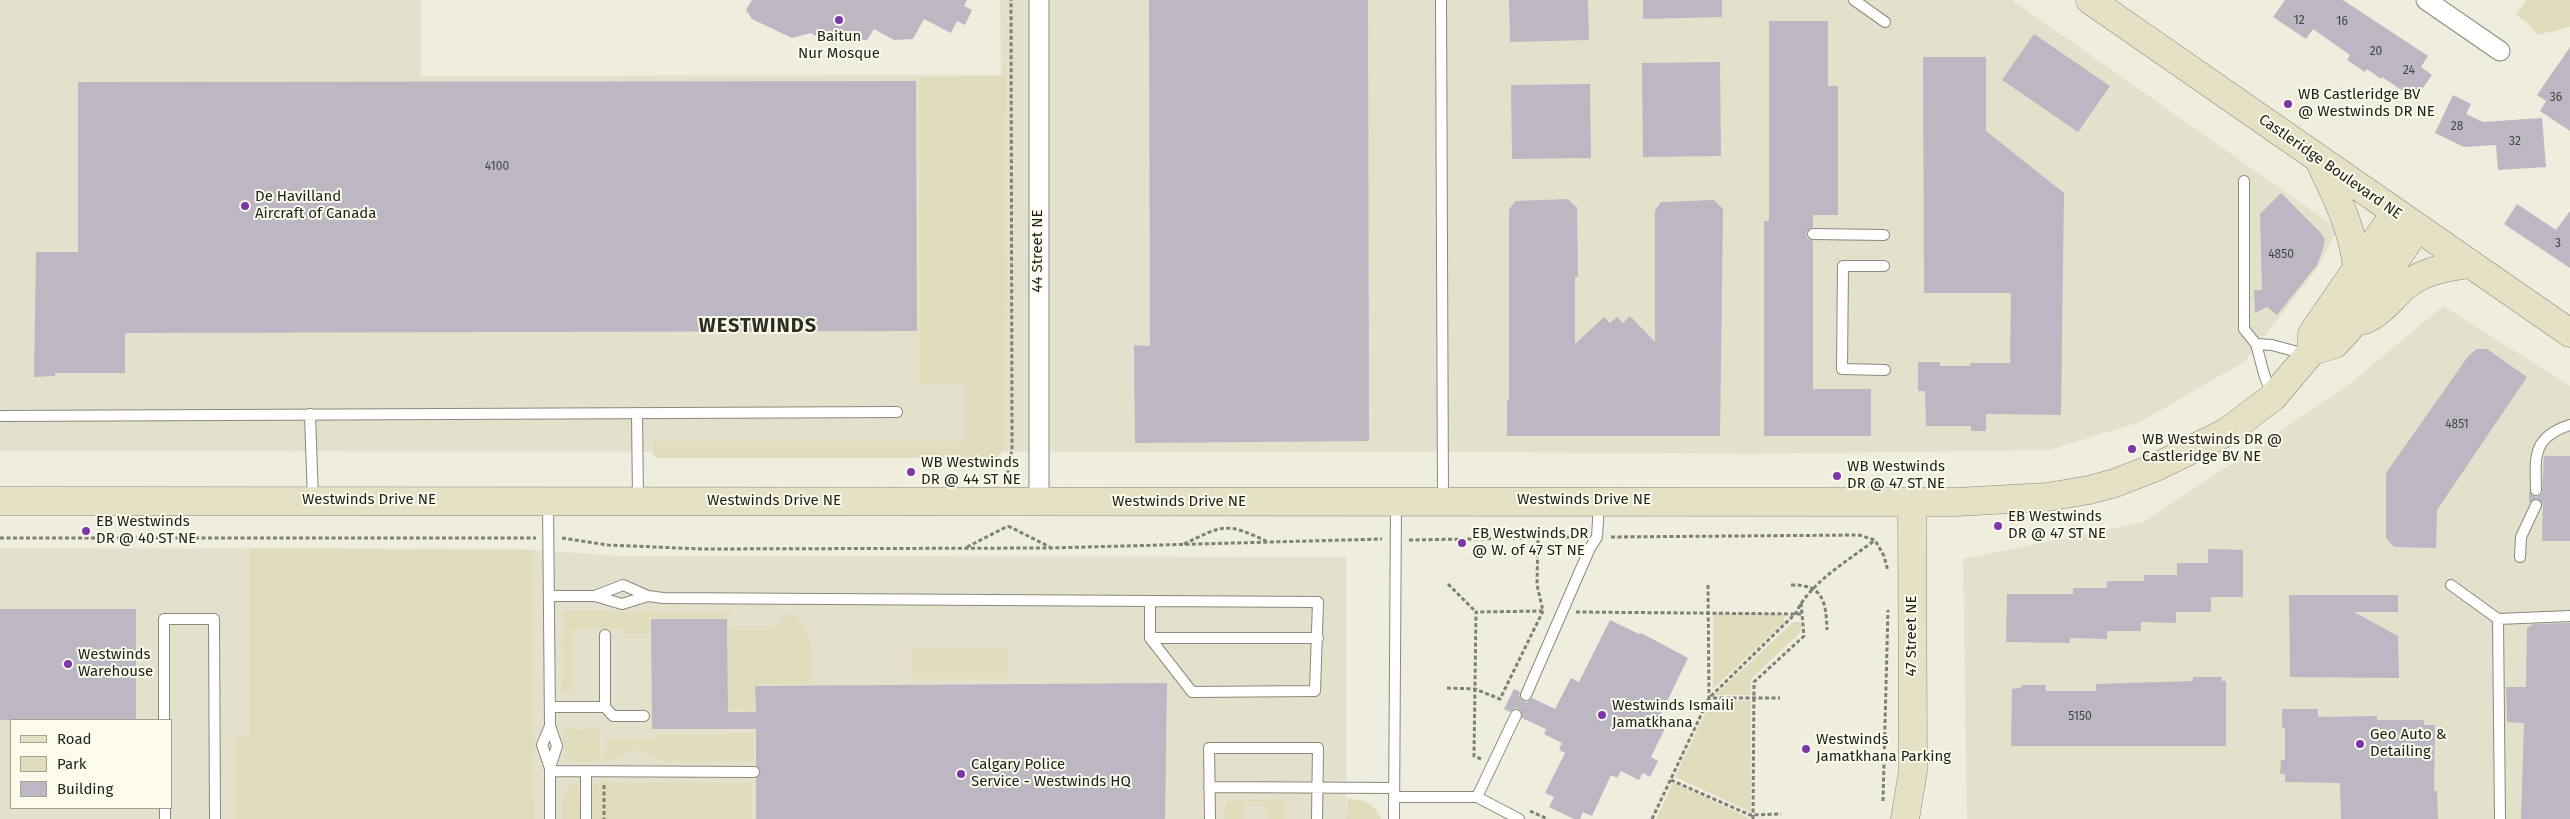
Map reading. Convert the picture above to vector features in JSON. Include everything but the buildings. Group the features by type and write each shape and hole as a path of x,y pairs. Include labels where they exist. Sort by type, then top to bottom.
{"street":[{"name":"44 Street NE","path":"1039,0 1039,502"},
{"name":"Castleridge Boulevard NE","path":"2090,0 2570,333"},
{"path":"2426,0 2500,51"},
{"path":"2317,157 2342,210 2355,250 2357,267"},
{"name":"Westwinds Drive NE","path":"0,501 638,501 1008,514 1039,502 1599,500 1956,502 2047,497 2115,483 2156,467 2227,432 2273,397 2311,353 2312,334 2395,213"},
{"path":"2311,353 2335,344 2353,324 2417,228"},
{"path":"2353,324 2376,315 2410,283 2424,275 2442,269 2469,264"},
{"name":"47 Street NE","path":"1912,501 1913,771 1923,819"},
{"name":"47 Street NE","path":"1894,814 1913,771"}],"lane":[{"path":"1441,0 1444,500"},
{"path":"1854,0 1885,22"},
{"path":"2244,181 2244,329 2256,344 2264,374 2273,397"},
{"path":"1813,234 1884,235"},
{"path":"1884,266 1844,266 1842,369 1885,370"},
{"path":"2256,344 2272,345 2311,353"},
{"path":"1,416 897,412"},
{"path":"637,413 638,501"},
{"path":"310,414 313,500"},
{"path":"2536,490 2535,455 2553,430 2570,425"},
{"path":"548,500 550,726 557,746 550,770 550,819"},
{"path":"1526,695 1590,548 1597,537 1599,500"},
{"path":"1394,819 1396,501"},
{"path":"2520,557 2521,537 2536,505"},
{"path":"595,596 623,584 648,596 663,598 1318,602 1315,691 1192,692 1150,638 1150,602"},
{"path":"2451,585 2498,619 2570,616"},
{"path":"549,596 595,596 622,604 648,596"},
{"path":"164,719 164,620 214,619 215,819"},
{"path":"2498,619 2500,819"},
{"path":"605,635 605,707 613,716 644,716"},
{"path":"1150,638 1318,638"},
{"path":"550,707 605,707"},
{"path":"1477,797 1516,715"},
{"path":"1210,819 1209,748 1318,748 1318,819"},
{"path":"550,770 586,772 754,772"},
{"path":"586,772 586,819"},
{"path":"1209,787 1318,788 1477,797 1519,819"}],"path":[{"path":"1008,514 1008,462 1012,451 1011,0"},
{"path":"1008,514 1050,548"},
{"path":"964,548 1008,514"},
{"path":"1181,546 1218,528 1238,528 1269,542"},
{"path":"0,538 549,538 572,539 608,545 702,549 1050,548 1181,546 1269,542 1859,535 1875,540 1884,556 1888,572"},
{"path":"1447,688 1475,689 1500,699 1542,610 1538,585 1538,538"},
{"path":"1652,819 1709,698 1796,613 1801,602 1815,588 1875,540"},
{"path":"1448,584 1476,612 1474,756 1493,764"},
{"path":"1792,584 1803,584 1815,588 1826,608 1827,630"},
{"path":"1708,585 1709,698"},
{"path":"1753,817 1754,682 1804,636 1801,602"},
{"path":"1888,602 1894,814"},
{"path":"1476,612 1542,610"},
{"path":"1573,618 1576,612 1802,614"},
{"path":"1709,698 1780,698"},
{"path":"604,772 604,819"},
{"path":"1671,780 1753,817 1781,814"},
{"path":"1521,807 1548,819"}],"shaded area":[{"path":"0,0 421,0 421,76 1001,75 1000,0 2012,0 2338,229 2316,270 2244,362 2140,422 2049,450 1751,454 1474,452 0,451"},
{"path":"2443,306 2570,386 2570,819 1967,819 1963,559 2144,522 2347,386"},
{"path":"0,548 518,549 621,556 1346,557 1346,819 0,819"}],"green space":[{"path":"2526,0 2570,0 2570,27 2537,35 2528,23 2516,15"},
{"path":"1003,66 1006,66 1005,448 997,458 657,458 653,455 654,441 964,441 964,384 919,384 919,77 1003,76"},
{"path":"250,548 532,550 534,819 236,819 235,738 250,737"},
{"path":"563,611 729,612 729,630 772,630 790,613 799,621 809,637 811,645 811,684 754,684 755,711 729,710 728,618 650,618 649,634 625,634 625,629 573,629 573,688 570,692 564,692 562,689"},
{"path":"1713,613 1785,614 1784,622 1713,689"},
{"path":"1793,622 1801,622 1801,632 1751,679 1751,695 1715,695"},
{"path":"911,648 1008,648 1008,679 911,679"},
{"path":"1711,701 1751,701 1751,812 1675,777"},
{"path":"600,728 600,762 568,762 564,759 562,731 566,729"},
{"path":"727,733 753,733 754,761 664,762 644,751 630,751 606,762 607,738 658,738 658,734 727,735"},
{"path":"600,782 752,783 752,819 591,819 593,787"},
{"path":"1673,782 1751,819 1656,819"},
{"path":"570,785 575,785 579,789 580,819 562,819 562,797"},
{"path":"1284,799 1285,819 1266,819 1265,802 1244,802 1244,819 1224,819 1224,806 1229,800"},
{"path":"1347,799 1367,803 1375,809 1381,819 1346,819"}],"place":[{"name":"Baitun Nur Mosque","path":"839,20"},
{"name":"WB Castleridge BV @ Westwinds DR NE","path":"2288,104"},
{"name":"De Havilland Aircraft of Canada","path":"245,206"},
{"name":"WB Westwinds DR @ Castleridge BV NE","path":"2132,449"},
{"name":"WB Westwinds DR @ 44 ST NE","path":"911,472"},
{"name":"WB Westwinds DR @ 47 ST NE","path":"1837,476"},
{"name":"EB Westwinds DR @ 47 ST NE","path":"1998,526"},
{"name":"EB Westwinds DR @ 40 ST NE","path":"86,531"},
{"name":"EB Westwinds DR @ W. of 47 ST NE","path":"1462,543"},
{"name":"Westwinds Warehouse","path":"68,664"},
{"name":"Westwinds Ismaili Jamatkhana","path":"1602,715"},
{"name":"Geo Auto & Detailing","path":"2360,744"},
{"name":"Westwinds Jamatkhana Parking","path":"1806,749"},
{"name":"Calgary Police Service - Westwinds HQ","path":"961,774"}],"district":[{"name":"WESTWINDS","path":"758,326"}]}
